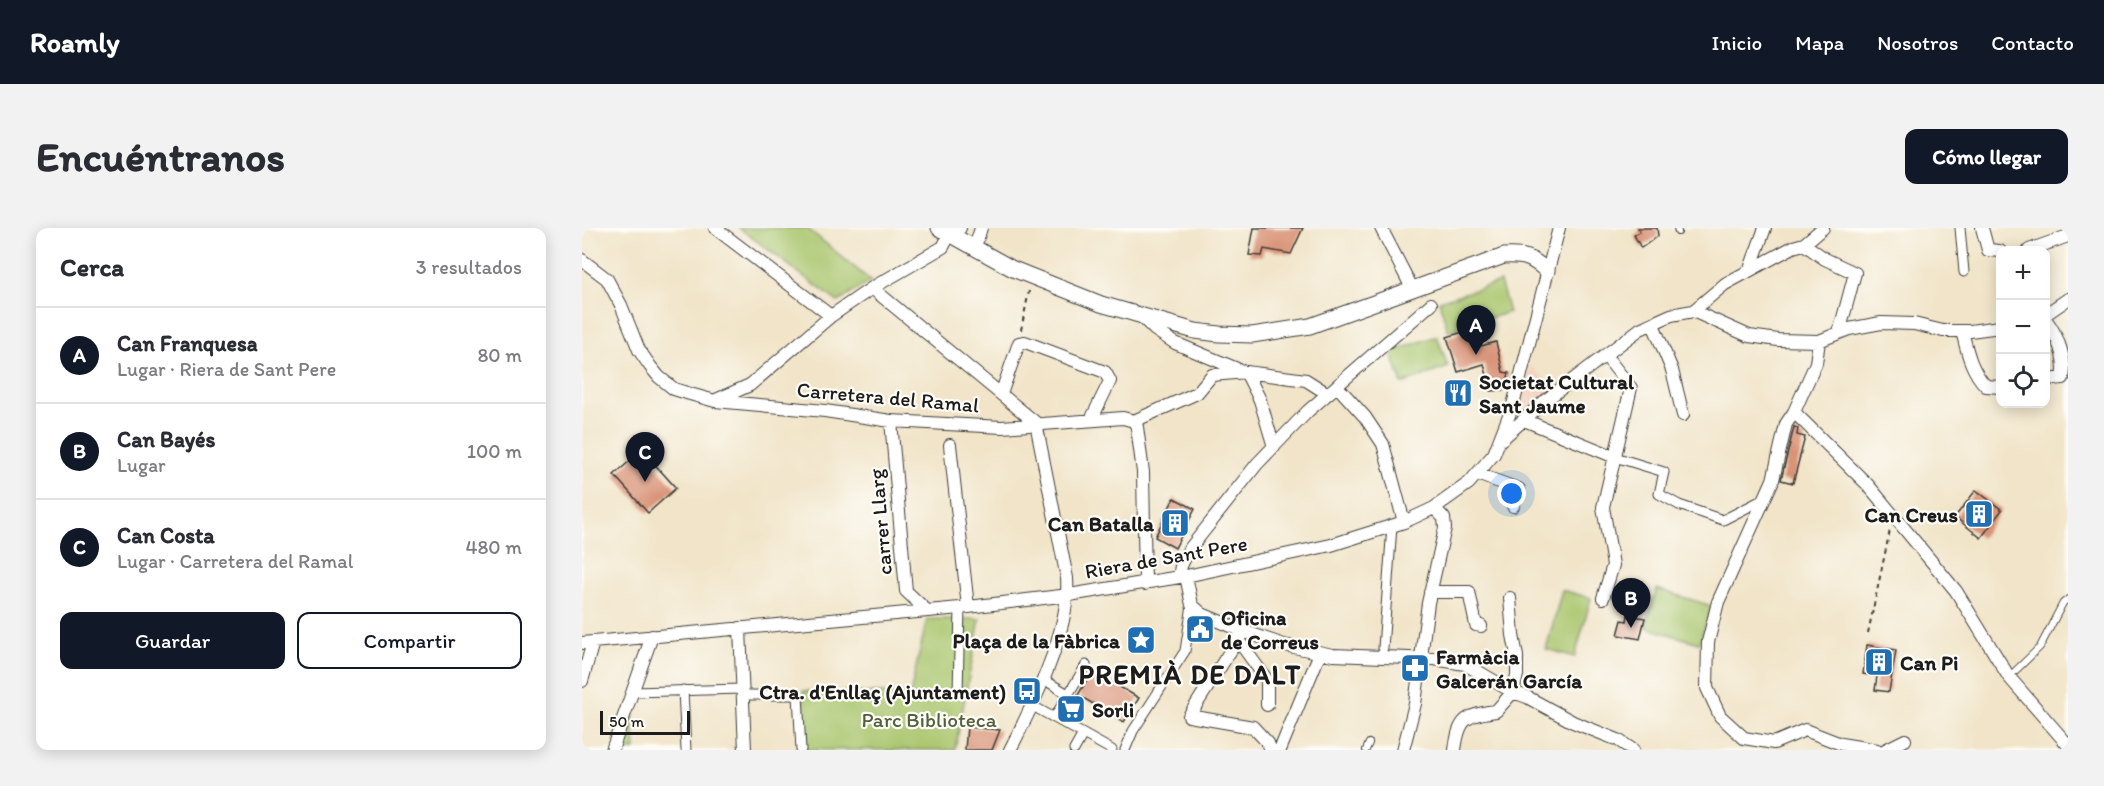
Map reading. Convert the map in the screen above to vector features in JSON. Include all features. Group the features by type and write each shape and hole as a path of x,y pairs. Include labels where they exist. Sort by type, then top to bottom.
{"street":[{"path":"715,228 831,316"},
{"path":"977,248 981,228"},
{"path":"1381,228 1413,290"},
{"name":"Riera de Sant Pere","path":"588,642 927,611 1145,584 1331,545 1398,524 1434,508 1469,483 1494,454 1513,405 1559,228"},
{"path":"1750,269 1765,228"},
{"path":"1499,442 1640,329 1671,315 1693,311 1725,284 1750,269 1804,244 1823,228"},
{"path":"1960,228 1964,273"},
{"path":"1982,228 1988,250 1996,251"},
{"path":"715,401 750,385 831,316 872,288 943,247 950,230 1014,269 1101,304 1195,331 1252,335 1310,326 1504,256 1523,255 1547,271"},
{"path":"2040,246 2068,236"},
{"path":"1804,244 1825,260 1856,273 1839,333"},
{"name":"Carretera del Ramal","path":"582,260 608,279 639,350 659,377 674,389 715,401 825,411 891,421 1002,427 1123,418 1134,422"},
{"path":"872,288 1036,423 1067,578 1068,595 1063,620 1043,679 1010,750"},
{"path":"2050,311 2068,299"},
{"path":"1125,750 1133,731 1185,651 1192,605 1182,577 1181,566 1188,551 1236,490 1308,411 1431,304"},
{"path":"1693,311 1749,336 1818,341 1849,329 1881,323 1914,324 1943,332 1996,328"},
{"path":"1141,316 1155,330 1175,342 1246,372 1260,400 1274,447"},
{"path":"1653,324 1672,370 1683,415"},
{"path":"2050,325 2066,367 2063,378 2050,380"},
{"path":"1962,332 1979,379 1986,386 1996,387"},
{"path":"1818,341 1816,363 1794,412 1786,424 1773,480 1718,602 1708,642 1707,688 1720,716 1744,738 1774,743 1805,730 1841,744 1877,750"},
{"path":"1001,394 1019,343 1025,342 1106,372 1110,381 1091,420"},
{"path":"1603,598 1613,565 1603,507 1631,388 1605,355"},
{"path":"1145,584 1143,471 1137,427 1134,422 1197,393 1212,375 1246,372 1306,380 1333,390 1365,417 1383,444 1398,524 1383,648"},
{"path":"1794,412 1868,485 1894,515 1956,591 2009,677 2068,746"},
{"path":"1524,420 1615,457 1665,472 1659,494 1679,505 1723,520 1764,499"},
{"name":"carrer Llarg","path":"891,421 906,591 927,611"},
{"path":"919,694 958,693 964,607 950,445"},
{"path":"1477,474 1519,489 1513,506"},
{"path":"1403,750 1415,704 1430,592 1445,528 1444,518 1434,508"},
{"path":"1430,592 1469,592 1476,625 1482,626"},
{"path":"1455,750 1458,730 1467,718 1496,711 1513,692 1517,675 1517,656 1510,598"},
{"path":"1192,605 1202,614 1241,635 1320,653 1420,658 1465,664 1513,692 1573,722 1618,740 1633,750"},
{"path":"740,628 745,750"},
{"path":"1241,635 1267,680 1267,705"},
{"path":"1241,635 1189,716 1252,727 1268,743 1271,750"},
{"path":"612,750 652,636"},
{"path":"582,681 588,642"},
{"path":"1280,750 1320,653"},
{"path":"1054,718 1086,665"},
{"path":"1043,679 1068,694"},
{"path":"633,692 683,690 798,695 801,750"},
{"path":"683,690 686,750"},
{"path":"1031,705 1112,750"},
{"path":"1074,750 1083,734"},
{"path":"1885,750 1905,740"}],"lane":[{"path":"2009,677 2040,647 2063,603 2068,599"}],"path":[{"path":"1019,343 1033,277"},
{"path":"1868,633 1894,515"}],"shaded area":[{"path":"1531,366 1554,388 1528,408 1520,400"}],"green space":[{"path":"739,228 807,228 871,281 838,302"},
{"path":"1500,282 1509,312 1448,331 1439,301"},
{"path":"1437,336 1448,367 1402,384 1391,352"},
{"path":"1657,589 1712,606 1699,643 1645,627"},
{"path":"1562,590 1591,598 1575,657 1546,649"},
{"name":"Parc Biblioteca","path":"927,619 980,619 955,750 805,750 803,691 910,694"},
{"path":"633,710 635,750 623,750"}],"building":[{"path":"1254,228 1303,228 1291,254 1264,249 1262,256 1249,255"},
{"path":"1638,228 1657,228 1658,236 1641,248 1634,235 1640,232"},
{"path":"1476,328 1481,346 1496,342 1503,372 1509,373 1505,390 1491,391 1484,364 1458,372 1447,337"},
{"path":"1794,427 1798,428 1797,435 1805,437 1793,483 1781,480"},
{"path":"642,450 676,488 648,513 614,475"},
{"name":"Can Creus","path":"1976,490 2002,510 1981,538 1955,517"},
{"name":"Can Batalla","path":"1174,498 1195,509 1175,548 1155,537"},
{"path":"1628,615 1645,618 1640,639 1618,635 1622,620 1627,621"},
{"name":"Can Pi","path":"1867,645 1896,650 1889,692 1875,690 1877,676 1863,674"},
{"path":"1092,671 1139,698 1124,722 1078,695"},
{"path":"967,727 1000,730 992,750 965,750"}],"place":[{"name":"Can Franquesa","path":"1476,355"},
{"name":"Societat Cultural Sant Jaume","path":"1458,393"},
{"name":"Can Costa","path":"645,482"},
{"name":"Can Creus","path":"1979,514"},
{"name":"Can Batalla","path":"1175,523"},
{"name":"Can Bayés","path":"1631,628"},
{"name":"Oficina de Correus","path":"1200,629"},
{"name":"Plaça de la Fàbrica","path":"1141,640"},
{"name":"Can Pi","path":"1879,662"},
{"name":"Farmàcia Galcerán García","path":"1415,668"},
{"name":"Ctra. d'Enllaç (Ajuntament)","path":"1027,691"},
{"name":"Sorli","path":"1071,709"}],"district":[{"name":"PREMIÀ DE DALT","path":"1190,674"}]}
